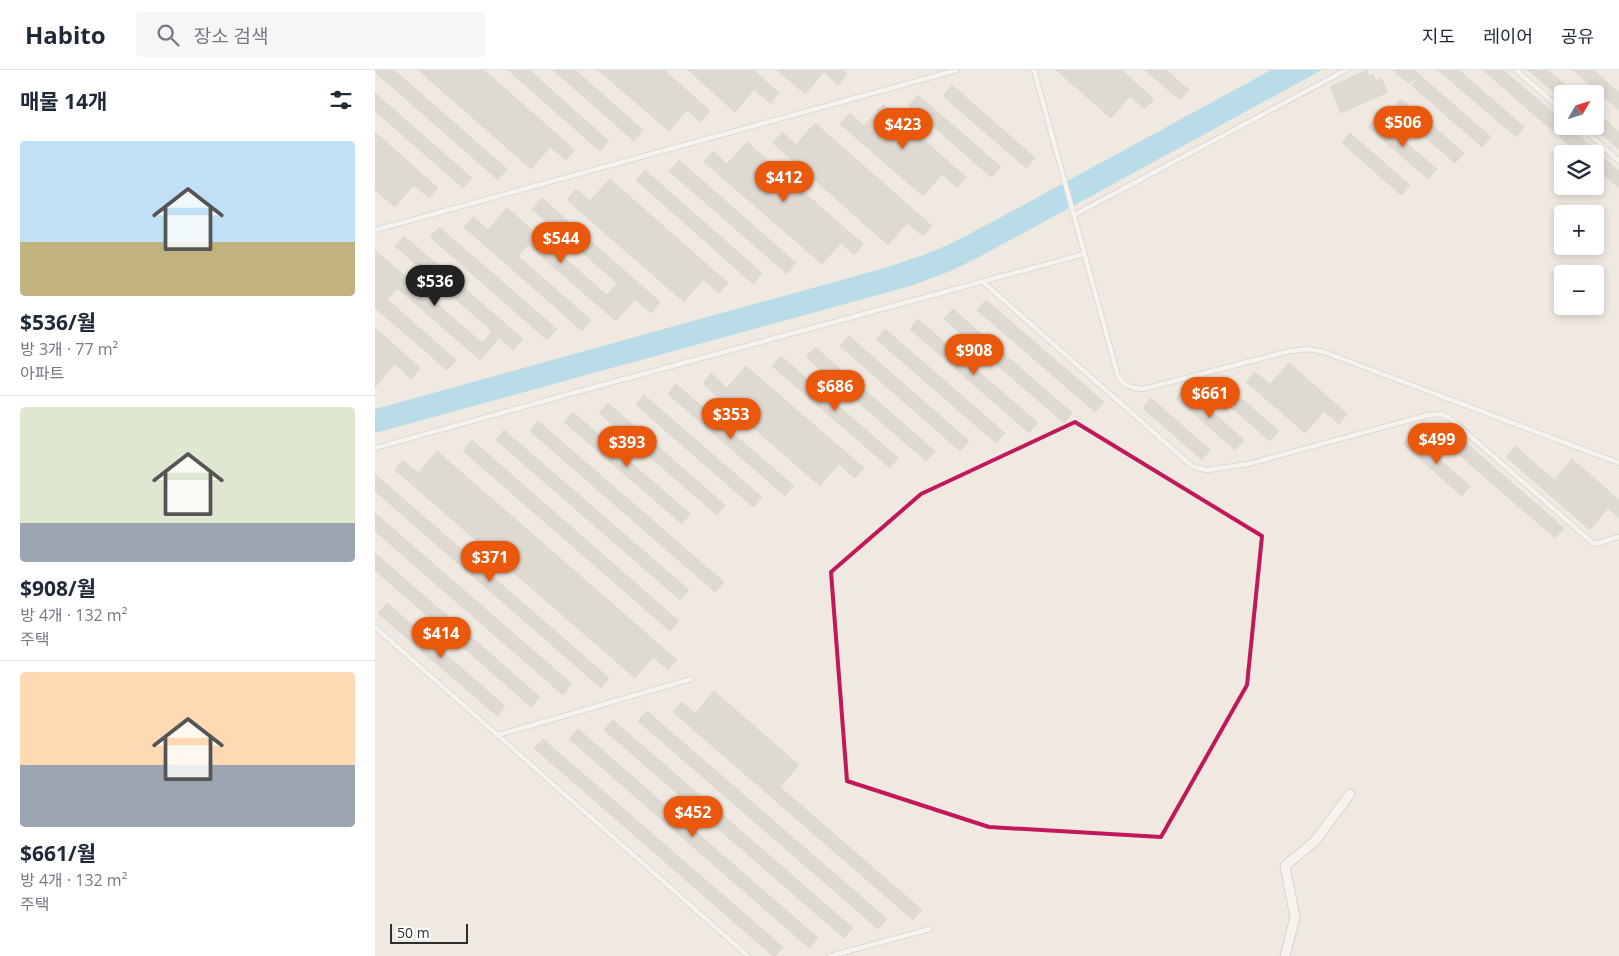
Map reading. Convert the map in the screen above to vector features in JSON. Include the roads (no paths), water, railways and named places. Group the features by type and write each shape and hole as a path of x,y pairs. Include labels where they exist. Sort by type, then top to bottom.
{"street":[{"path":"1285,956 1295,918 1285,866 1315,841 1350,794"}],"lane":[{"path":"375,230 957,70"},
{"path":"1034,70 1118,376 1124,384 1132,388 1143,388 1290,351 1308,349 1324,352 1619,464"},
{"path":"1074,215 1346,70"},
{"path":"1516,70 1554,103"},
{"path":"1590,135 1619,161"},
{"path":"375,448 1084,254"},
{"path":"983,282 1193,467 1207,470 1248,464 1428,415 1442,414 1452,420 1594,544 1619,537"},
{"path":"375,627 748,956"},
{"path":"498,735 691,680"},
{"path":"830,956 930,930"}],"water":[{"path":"1271,70 1322,70 953,270 914,285 375,433 375,409 888,267 926,254 992,222"}]}
